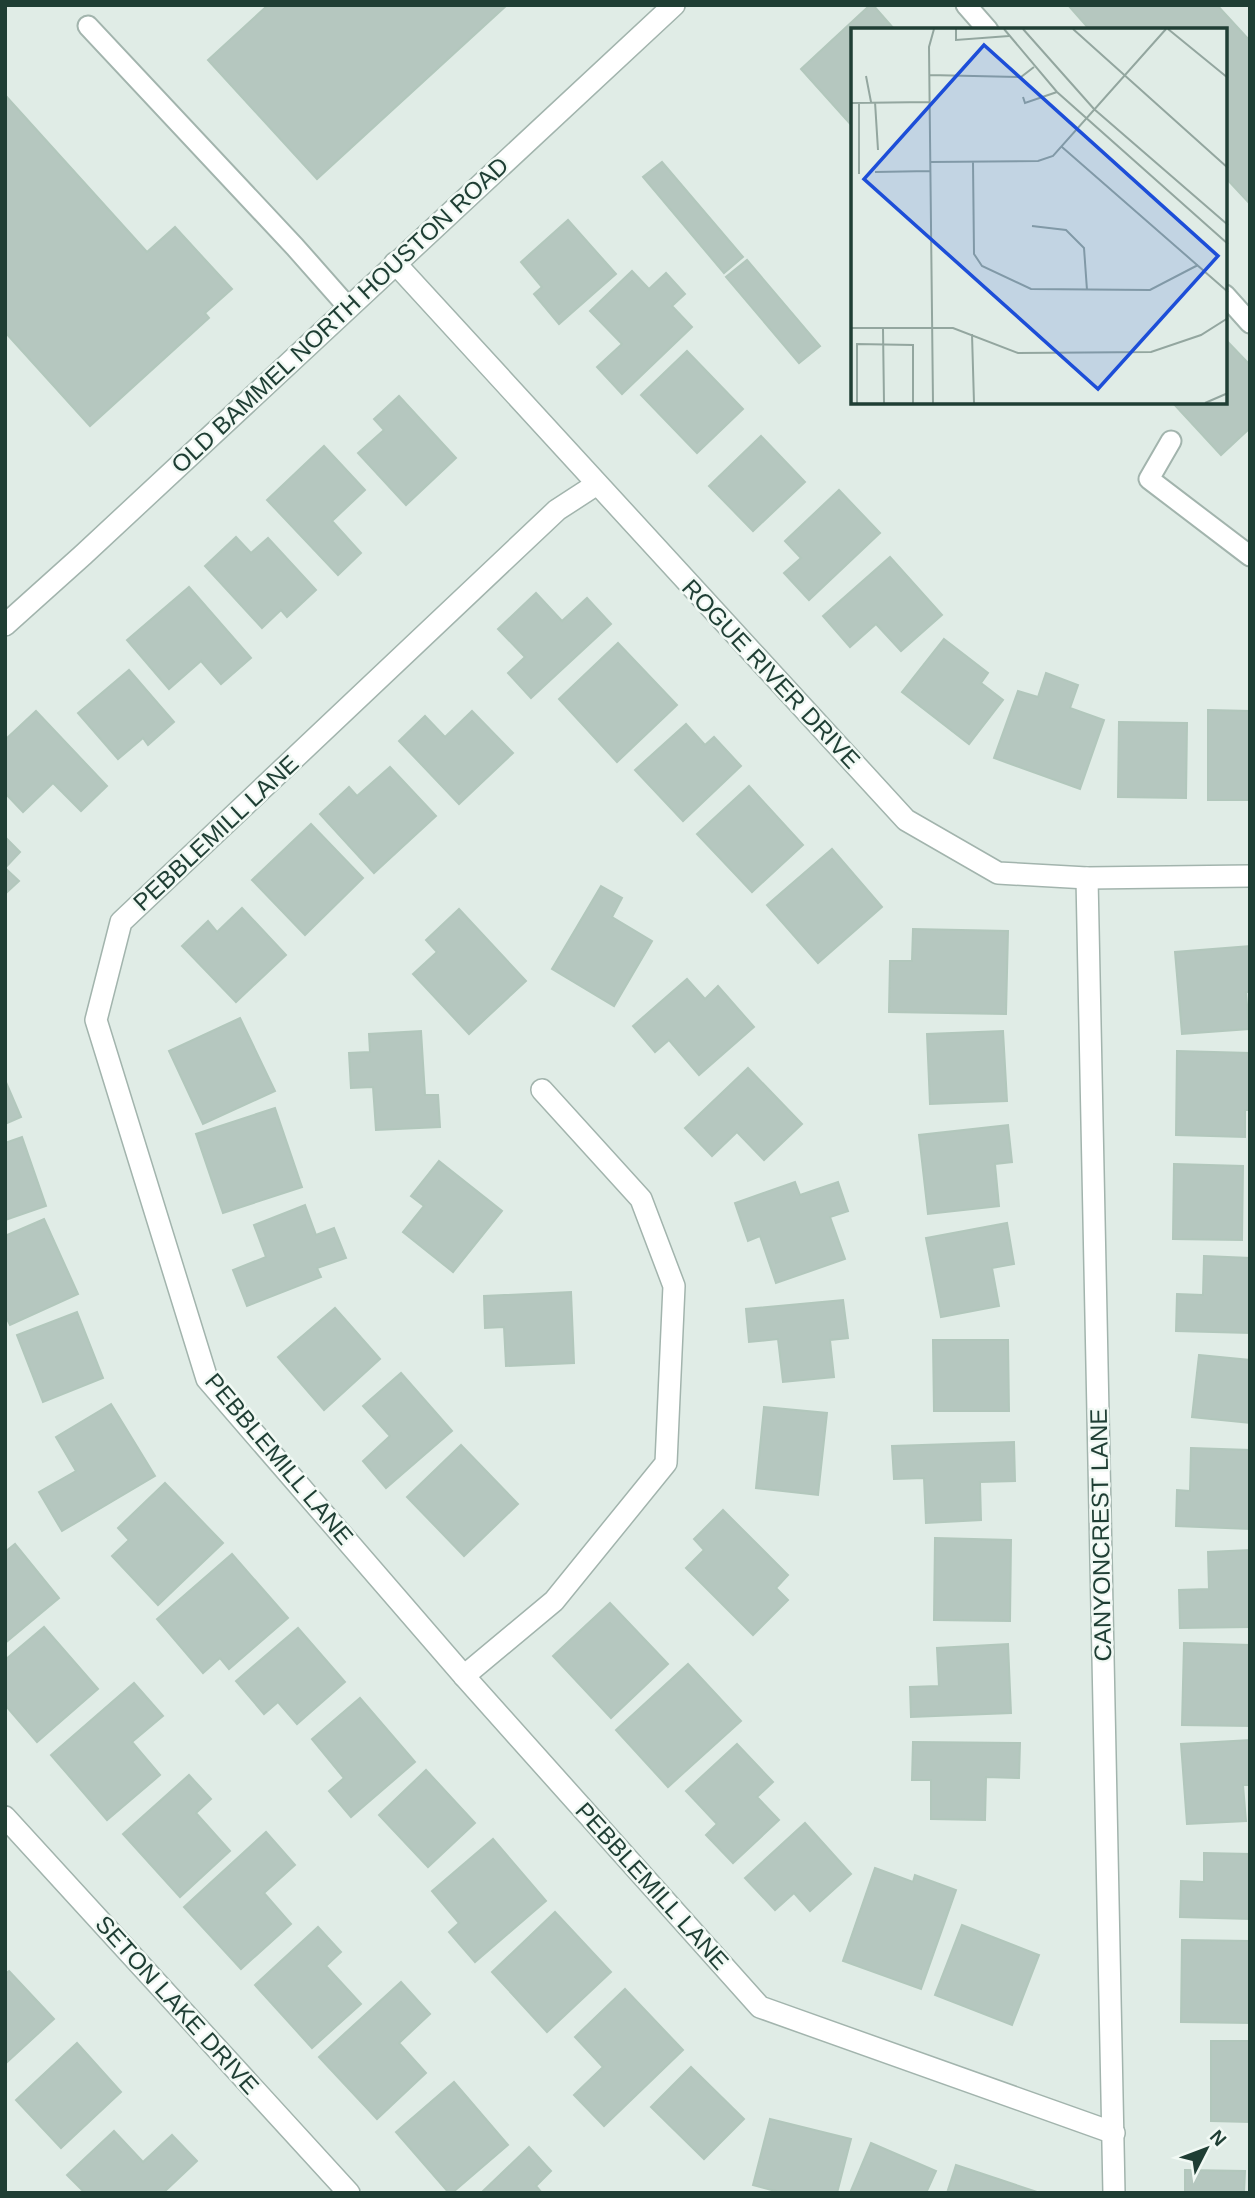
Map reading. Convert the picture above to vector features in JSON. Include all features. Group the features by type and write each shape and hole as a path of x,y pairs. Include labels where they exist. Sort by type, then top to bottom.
{"street":[{"name":"OLD BAMMEL NORTH HOUSTON ROAD","path":"5,625 674,5"},
{"name":"ROGUE RIVER DRIVE","path":"395,263 906,820 998,873 1087,878 1250,876"},
{"name":"PEBBLEMILL LANE","path":"597,484 557,510 121,922 96,1020 207,1379 464,1676 760,2007 1114,2133"},
{"name":"CANYONCREST LANE","path":"1087,878 1114,2193"},
{"path":"464,1676 554,1601 666,1462 674,1286 641,1199 541,1090"},
{"name":"SETON LAKE DRIVE","path":"5,1817 349,2193"}],"lane":[{"path":"966,5 986,28"},
{"path":"88,26 348,307"},
{"path":"1227,297 1250,323"},
{"path":"1171,441 1149,479 1250,556"}],"building":[{"path":"268,5 507,5 317,179 208,60"},
{"path":"870,5 873,5 893,28 851,28 851,125 801,69"},
{"path":"1068,5 1217,5 1250,41 1250,204 1227,179 1227,28 1088,28"},
{"path":"5,95 147,252 175,227 232,289 205,313 209,318 90,426 5,332"},
{"path":"662,162 743,257 724,273 643,177"},
{"path":"568,220 616,274 559,324 534,294 542,287 521,262"},
{"path":"747,260 820,346 799,363 726,277"},
{"path":"632,271 649,289 666,273 685,294 672,306 692,327 622,394 597,367 622,344 590,311"},
{"path":"1227,341 1250,365 1250,428 1221,455 1174,404 1227,404"},
{"path":"687,351 743,409 697,453 641,395"},
{"path":"399,396 456,458 406,505 358,453 384,430 374,419"},
{"path":"761,436 805,482 753,531 709,486"},
{"path":"324,446 365,490 332,521 361,553 338,575 267,500"},
{"path":"839,490 880,533 809,600 784,573 801,558 785,541"},
{"path":"236,537 251,553 268,538 316,590 287,617 281,610 262,628 205,566"},
{"path":"890,557 942,615 901,651 876,624 850,647 823,616"},
{"path":"189,587 251,658 221,684 201,661 169,689 127,640"},
{"path":"536,593 562,621 587,598 611,624 531,698 508,673 525,657 498,629"},
{"path":"944,639 988,673 981,683 1003,700 969,744 902,692"},
{"path":"618,643 677,705 617,762 559,699"},
{"path":"129,670 174,722 148,745 143,738 118,759 78,713"},
{"path":"1046,673 1078,685 1070,708 1104,720 1080,789 994,758 1018,691 1038,697"},
{"path":"1208,710 1250,711 1250,800 1208,800"},
{"path":"36,711 107,786 81,811 53,783 23,812 5,793 5,740"},
{"path":"472,711 513,753 459,804 399,741 425,716 445,737"},
{"path":"1119,722 1187,723 1186,798 1118,797"},
{"path":"686,724 705,745 714,737 741,766 683,821 635,770"},
{"path":"390,767 436,816 374,873 320,814 349,787 357,796"},
{"path":"749,786 803,845 752,892 697,834"},
{"path":"311,824 363,878 305,935 252,880"},
{"path":"5,837 20,852 5,868"},
{"path":"832,849 882,907 818,963 767,905"},
{"path":"5,868 19,881 5,894"},
{"path":"601,886 622,898 612,917 652,941 614,1006 552,969"},
{"path":"242,908 286,955 236,1002 182,946 208,921 217,932"},
{"path":"459,909 526,981 469,1034 413,974 437,952 426,940"},
{"path":"913,929 1008,931 1006,1014 889,1012 890,961 912,961"},
{"path":"1250,946 1250,992 1246,992 1249,1029 1182,1034 1175,952"},
{"path":"687,979 705,999 718,986 754,1027 699,1075 669,1040 655,1052 633,1026"},
{"path":"240,1018 275,1091 203,1124 169,1051"},
{"path":"421,1031 425,1095 438,1095 440,1127 376,1130 373,1087 351,1088 349,1053 370,1052 369,1034"},
{"path":"1003,1031 1007,1101 930,1104 927,1034"},
{"path":"1177,1051 1250,1053 1250,1110 1245,1110 1245,1137 1176,1135"},
{"path":"748,1068 802,1124 764,1160 737,1132 712,1156 685,1128"},
{"path":"5,1080 21,1117 5,1124"},
{"path":"275,1108 302,1187 223,1213 196,1134"},
{"path":"1008,1125 1012,1162 995,1164 999,1206 928,1214 919,1135"},
{"path":"22,1137 46,1206 5,1220 5,1143"},
{"path":"439,1161 502,1211 453,1272 403,1232 424,1206 411,1196"},
{"path":"1174,1164 1243,1166 1242,1240 1173,1239"},
{"path":"795,1182 800,1195 838,1182 848,1211 830,1217 845,1259 776,1283 760,1236 748,1241 735,1203"},
{"path":"305,1205 316,1235 334,1228 346,1258 317,1268 321,1277 247,1306 233,1270 266,1257 254,1225"},
{"path":"44,1219 78,1294 10,1325 5,1315 5,1236"},
{"path":"1007,1223 1014,1264 992,1268 999,1306 941,1317 926,1238"},
{"path":"1204,1256 1250,1258 1250,1333 1176,1331 1177,1294 1203,1295"},
{"path":"571,1292 574,1363 506,1366 504,1327 485,1328 484,1296"},
{"path":"843,1300 848,1338 830,1340 834,1377 783,1382 778,1339 749,1342 746,1309"},
{"path":"335,1308 380,1359 324,1410 278,1357"},
{"path":"77,1312 103,1378 43,1402 17,1335"},
{"path":"933,1340 1008,1340 1009,1411 934,1411"},
{"path":"1199,1355 1250,1360 1250,1423 1192,1417"},
{"path":"401,1373 452,1431 386,1488 363,1461 390,1436 363,1406"},
{"path":"111,1404 155,1476 62,1531 39,1492 76,1471 56,1437"},
{"path":"764,1407 827,1413 818,1495 756,1488"},
{"path":"1014,1442 1015,1481 980,1482 981,1520 926,1523 924,1478 894,1479 892,1446"},
{"path":"461,1445 518,1504 464,1556 407,1497"},
{"path":"1191,1448 1250,1450 1250,1529 1176,1526 1177,1490 1190,1491"},
{"path":"165,1483 223,1543 158,1605 112,1556 129,1540 118,1528"},
{"path":"723,1510 788,1575 776,1588 788,1600 753,1635 686,1568 704,1550 694,1539"},
{"path":"935,1538 1011,1540 1010,1621 934,1620"},
{"path":"15,1544 59,1598 5,1643 5,1552"},
{"path":"1250,1550 1250,1627 1180,1628 1179,1590 1209,1589 1208,1552"},
{"path":"232,1554 288,1618 229,1669 220,1658 203,1673 157,1619"},
{"path":"610,1603 668,1664 611,1718 553,1656"},
{"path":"44,1627 98,1689 37,1742 5,1705 5,1660"},
{"path":"298,1628 345,1682 297,1724 278,1702 264,1714 236,1681"},
{"path":"1184,1643 1250,1645 1250,1726 1182,1725"},
{"path":"1008,1644 1011,1713 911,1717 910,1687 939,1686 937,1648"},
{"path":"688,1664 741,1721 668,1787 616,1730"},
{"path":"134,1683 163,1716 132,1742 160,1775 107,1820 51,1755"},
{"path":"360,1698 415,1762 351,1817 329,1791 344,1778 312,1739"},
{"path":"1250,1740 1250,1785 1243,1785 1246,1821 1187,1824 1181,1744"},
{"path":"913,1742 1020,1743 1019,1778 986,1777 985,1820 931,1819 931,1780 912,1780"},
{"path":"737,1744 773,1782 757,1797 779,1820 733,1863 706,1835 717,1824 686,1791"},
{"path":"426,1770 475,1823 428,1867 379,1815"},
{"path":"189,1775 211,1799 196,1813 230,1851 180,1897 123,1834"},
{"path":"805,1823 851,1874 810,1911 794,1893 775,1910 745,1878"},
{"path":"266,1832 295,1865 264,1893 291,1924 241,1969 184,1907"},
{"path":"493,1839 546,1901 475,1962 449,1932 459,1923 432,1891"},
{"path":"1204,1853 1250,1854 1250,1919 1180,1917 1181,1881 1204,1882"},
{"path":"875,1868 913,1882 915,1875 956,1890 921,1989 843,1961"},
{"path":"555,1912 611,1972 547,2032 492,1972"},
{"path":"962,1925 1039,1955 1012,2025 935,1995"},
{"path":"318,1927 341,1952 326,1966 361,2004 312,2048 255,1985"},
{"path":"1182,1940 1250,1941 1250,2023 1181,2022"},
{"path":"9,1971 54,2019 7,2062 5,1974"},
{"path":"401,1982 430,2014 399,2043 426,2073 377,2119 319,2057"},
{"path":"625,1989 683,2050 604,2126 574,2095 603,2067 575,2037"},
{"path":"1211,2041 1250,2041 1250,2122 1211,2121"},
{"path":"77,2043 121,2092 61,2148 16,2100"},
{"path":"691,2067 744,2119 704,2159 651,2107"},
{"path":"454,2082 508,2145 449,2193 396,2132"},
{"path":"770,2119 851,2139 837,2193 783,2193 753,2185"},
{"path":"114,2131 143,2162 172,2135 197,2161 163,2193 85,2193 67,2175"},
{"path":"871,2143 936,2171 926,2193 850,2193"},
{"path":"529,2147 551,2171 536,2186 542,2193 481,2193"},
{"path":"956,2165 1037,2192 1037,2193 947,2193"},
{"path":"1185,2170 1245,2171 1244,2193 1185,2193"}]}
